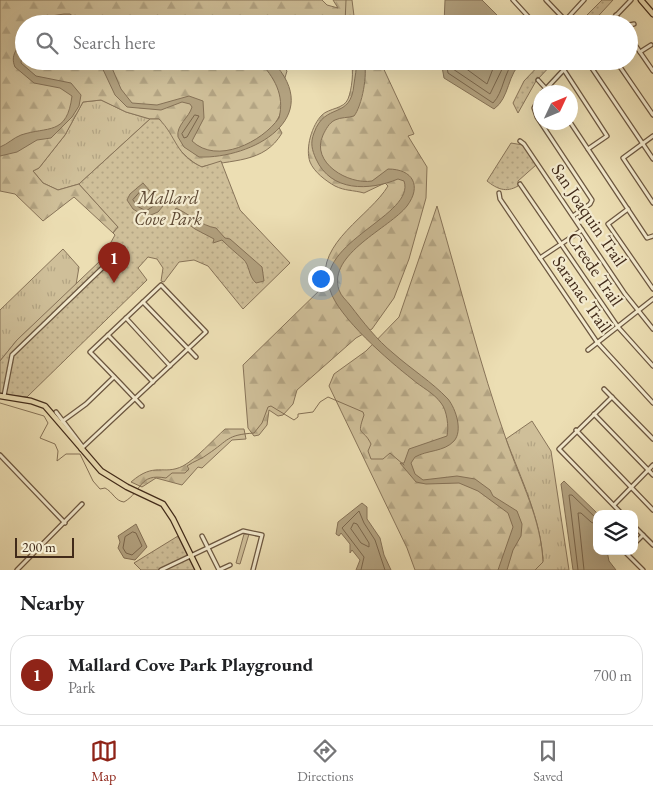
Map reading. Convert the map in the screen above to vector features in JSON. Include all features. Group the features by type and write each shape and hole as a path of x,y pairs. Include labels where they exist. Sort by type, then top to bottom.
{"main road":[{"path":"641,0 653,14"},
{"path":"2,396 42,404 62,422 101,471 129,488 160,502 168,510 198,570"}],"street":[{"path":"512,0 526,15"},
{"path":"546,0 560,15"},
{"path":"616,15 631,0"},
{"path":"569,15 582,1"},
{"path":"640,52 650,45"},
{"path":"638,49 653,71"},
{"path":"549,85 564,70 608,136 588,149"},
{"path":"593,70 653,159"},
{"path":"622,70 653,116"},
{"path":"538,80 543,85"},
{"path":"545,130 592,200 590,204 573,216"},
{"path":"575,130 647,238 653,236"},
{"path":"653,136 625,154 624,160 653,203"},
{"name":"San Joaquin Trail","path":"520,141 524,144 638,311 653,329"},
{"name":"Creede Trail","path":"520,184 618,327 653,366"},
{"name":"Saranac Trail","path":"499,193 500,199 597,342 653,403"},
{"path":"628,209 608,224 653,289"},
{"path":"540,258 582,230"},
{"path":"2,396 10,359 15,352 123,248"},
{"path":"83,449 97,437 135,399 206,332 160,285 90,352 135,399 142,406"},
{"path":"588,350 653,299"},
{"path":"143,302 196,357"},
{"path":"126,318 170,366"},
{"path":"108,335 153,382"},
{"path":"56,412 62,422 86,404 114,377"},
{"path":"604,389 653,439"},
{"path":"612,397 576,430 559,449 618,510"},
{"path":"113,413 117,417"},
{"path":"594,414 653,475"},
{"path":"576,430 653,510"},
{"path":"93,433 97,437"},
{"path":"0,455 65,523"},
{"path":"614,505 653,465"},
{"path":"17,570 82,504"},
{"path":"638,530 653,545"},
{"path":"161,570 243,531 262,535 253,570"},
{"path":"638,540 643,535"},
{"path":"202,536 219,570 230,565"},
{"path":"628,555 643,570"}],"green space":[{"path":"0,0 322,0 327,5 338,8 333,0 352,0 354,15 15,15 15,70 286,70 281,110 276,122 282,133 275,143 256,155 246,159 201,167 182,152 159,119 150,119 126,112 101,100 83,102 65,135 39,168 33,171 43,183 58,190 79,184 118,227 113,233 74,197 43,221 15,194 0,191"},
{"path":"602,0 613,0 599,15 587,15"},
{"path":"352,70 384,70 414,134 408,136 427,167 426,198 409,259 394,298 372,329 356,338 297,390 293,404 283,415 278,416 269,410 267,425 259,435 254,436 248,428 243,365 326,284 325,269 329,255 337,242 388,186 385,183 364,193 342,189 324,179 310,162 308,150 310,137 318,119 328,111 340,107 346,102 351,90"},
{"path":"534,70 546,70 533,85 518,113 513,103 524,81"},
{"path":"101,100 126,112 150,119 79,184 58,190 43,183 33,171 39,168 65,135 83,102"},
{"name":"Mallard Cove Park","path":"150,119 159,119 170,132 181,151 193,162 202,167 221,161 240,210 290,263 243,309 208,266 194,260 179,262 164,282 161,281 163,268 157,259 148,257 138,268 147,280 27,397 0,394 0,361 17,340 101,260 115,235 113,233 118,227 79,184"},
{"path":"511,143 523,145 536,165 518,181 518,186 506,190 494,186 487,181"},
{"path":"437,206 488,384 507,442 530,501 538,531 543,562 535,570 415,570 407,548 329,386 334,374 366,351 399,317"},
{"path":"63,249 79,267 76,285 17,340 0,361 0,310"},
{"path":"532,421 551,451 569,570 535,570 543,561 538,530 529,499 506,439"},
{"path":"225,429 244,429 246,439 232,440 202,468 198,467 182,485 156,478 142,487 131,482 146,472 170,470 183,466 199,454"},
{"path":"244,534 249,534 240,564 236,563"},
{"path":"178,536 195,570 141,570 134,563"}],"water":[{"path":"445,0 482,0 497,15 444,15"},
{"path":"19,70 29,70 36,76 71,83 81,95 79,106 72,117 51,138 37,140 17,152 0,156 0,147 15,138 31,132 55,127 66,118 72,96 60,88 34,83"},
{"path":"103,70 113,70 121,89 132,103 157,105 189,96 203,101 204,118 192,141 202,148 214,151 226,151 251,142 262,135 279,118 281,102 279,94 274,80 266,70 278,70 287,82 291,100 287,117 276,131 260,143 220,156 199,157 184,147 178,137 179,129 192,107 190,104 182,102 161,110 127,107 115,95"},
{"path":"356,70 365,70 365,81 360,105 354,116 337,119 328,126 320,145 322,155 334,170 343,176 353,179 372,181 388,169 404,172 412,180 414,192 412,199 399,214 351,253 342,265 338,277 339,290 370,331 400,359 442,393 454,408 458,426 457,437 450,445 415,457 411,463 415,474 423,480 457,476 475,479 490,490 493,496 517,511 522,524 521,536 513,550 507,570 498,570 513,527 508,513 478,491 459,483 426,484 416,482 400,463 404,463 409,449 447,436 447,419 443,406 435,396 402,371 365,338 343,313 330,290 329,273 337,258 350,243 395,206 404,193 404,181 398,179 375,186 363,187 341,183 331,178 323,170 313,153 312,140 319,123 324,117 348,103 352,95"},
{"path":"443,70 515,70 503,99 494,109 444,78"},
{"path":"143,183 163,206 158,212 146,217 133,209 127,200 130,194"},
{"path":"176,208 216,228 225,238 230,239 262,267 264,281 256,283 243,259 222,240 213,243 214,239 195,229 173,213"},
{"path":"564,481 594,510 593,555 608,555 609,561 616,570 573,570 561,484"},
{"path":"362,503 367,507 367,519 380,538 384,555 391,570 356,570 360,560 352,550 350,553 350,544 341,533 339,536 336,534 338,522"},
{"path":"136,524 147,547 135,560 124,558 118,548 120,542 118,536"}],"waterway":[{"path":"345,15 346,0"},
{"path":"0,403 44,416 48,423 40,438 55,444 58,451 57,461 66,454 80,454 93,481 100,489 105,488 118,500 124,502 135,493 145,480 157,477 166,478 172,473 185,473 189,469 187,466 206,456 228,439 238,435 254,433 262,423 268,407 271,406 294,420 298,417 298,414 313,412 320,402 328,397 363,412 361,430 371,444 368,451 371,459 383,459 390,453 404,465"}],"place":[{"name":"Mallard Cove Park Playground","path":"114,283"}]}
